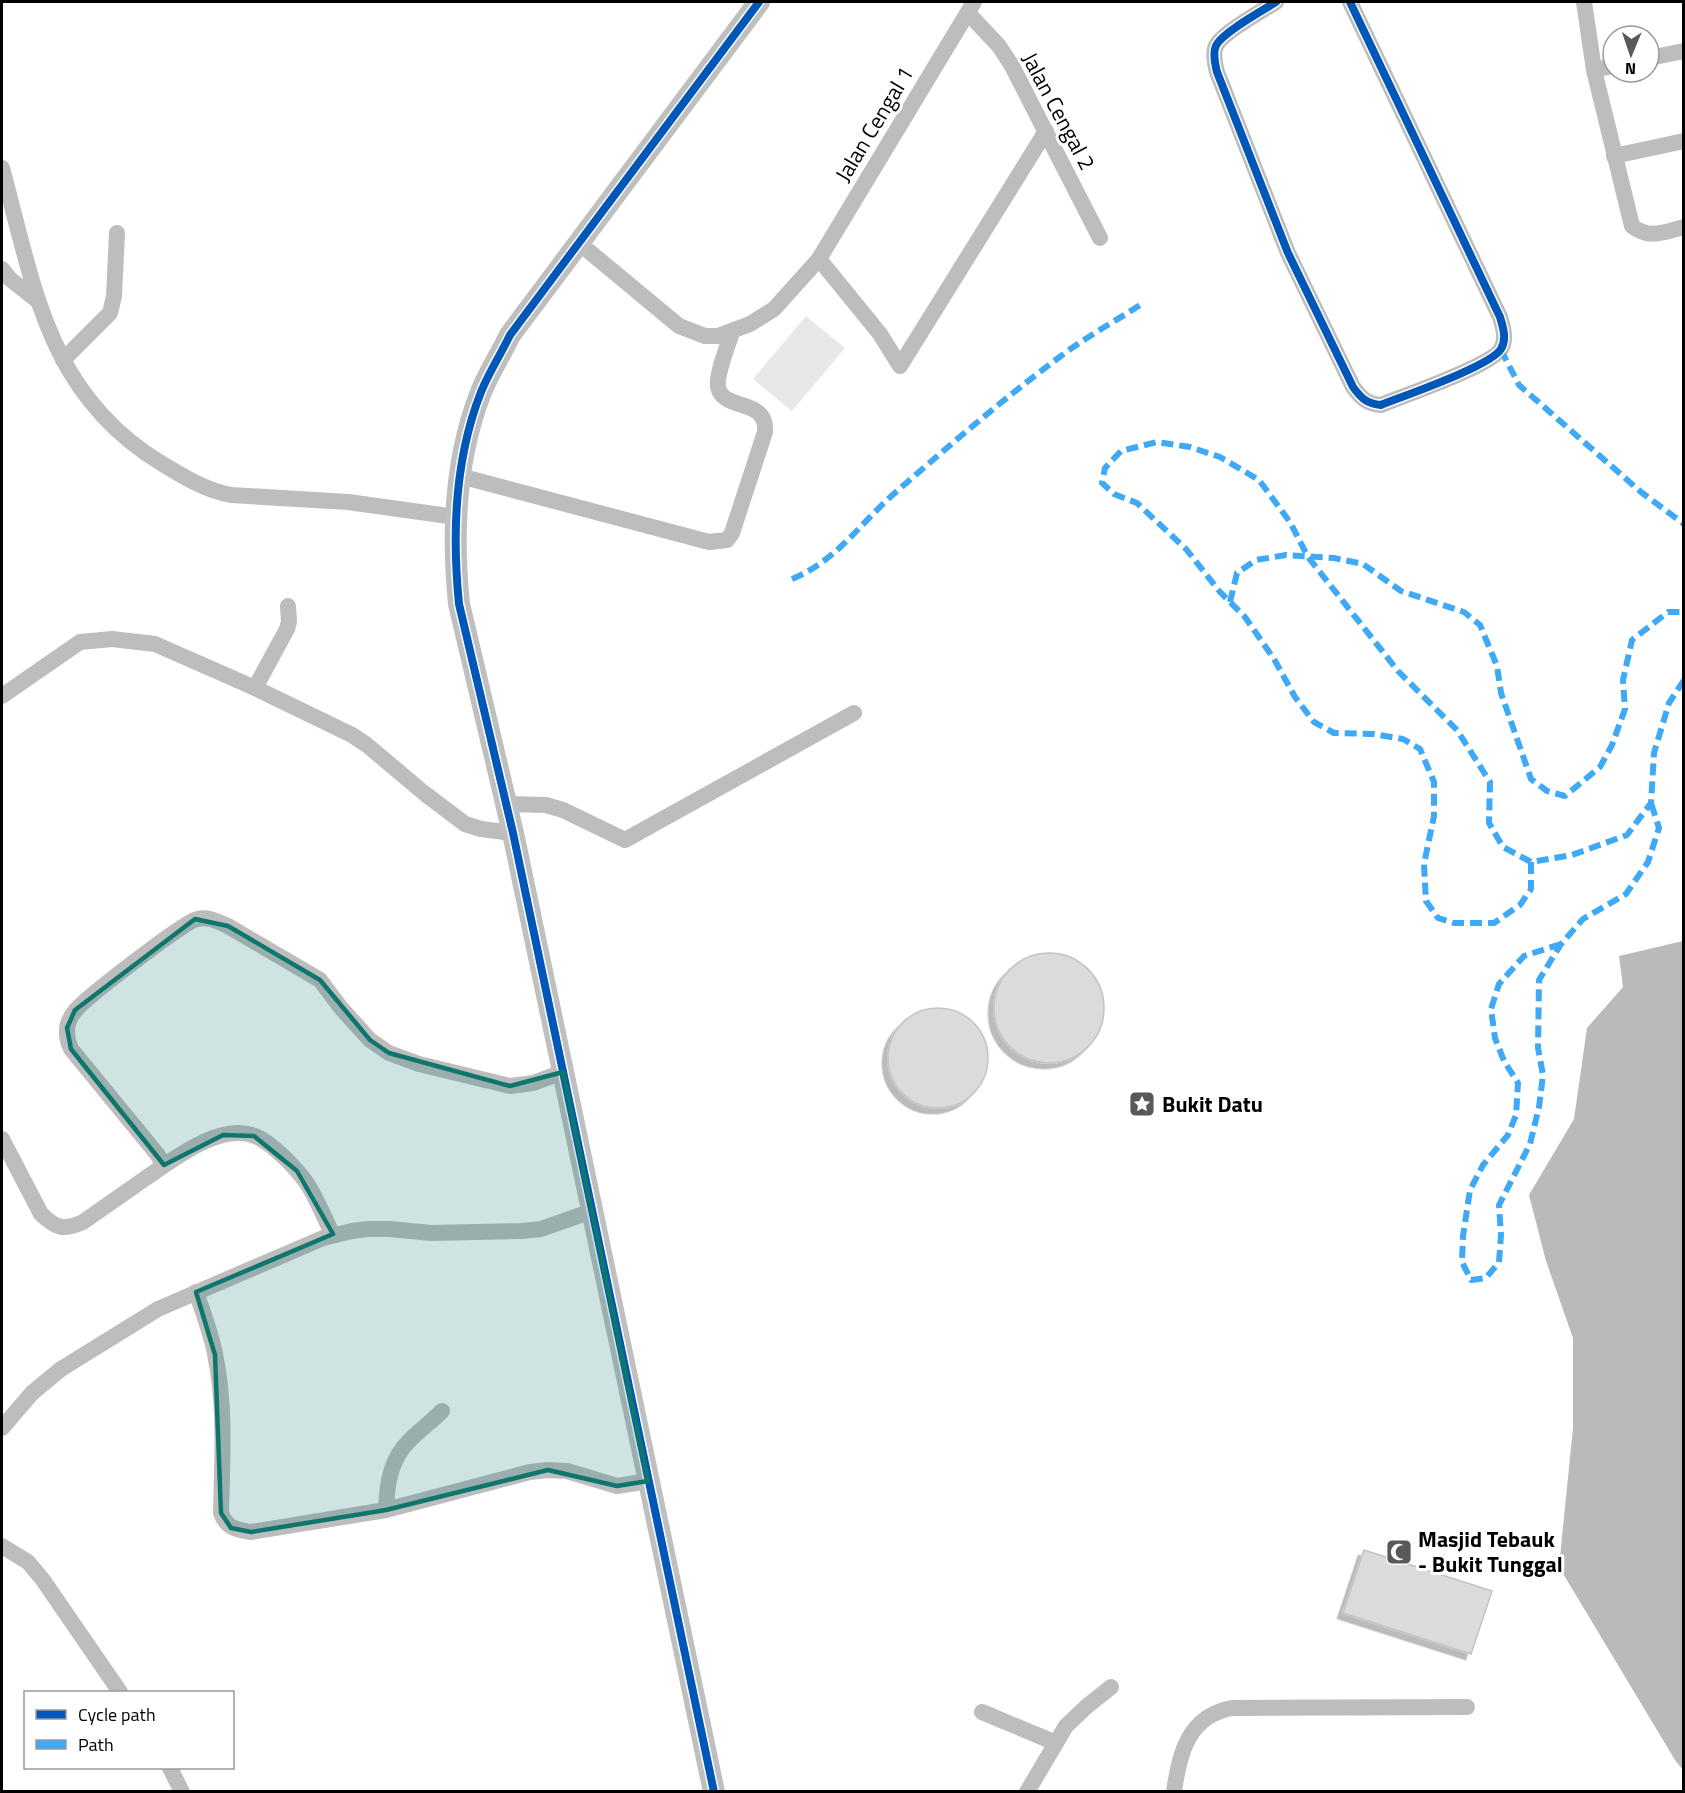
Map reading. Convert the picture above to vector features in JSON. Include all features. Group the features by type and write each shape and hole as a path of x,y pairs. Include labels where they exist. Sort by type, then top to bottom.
{"street":[{"path":"714,1791 513,833 459,604 456,517 460,476 469,429 486,381 510,335 759,2"},
{"path":"1276,2 1226,35 1216,45 1214,54 1217,72 1288,253 1353,387 1360,397 1371,404 1381,405 1485,363 1501,350 1504,335 1500,317 1350,2"},
{"path":"1584,2 1594,70 1632,226 1641,234 1652,235 1683,227"},
{"name":"Jalan Cengal 2","path":"971,7 1012,66 1100,238"},
{"name":"Jalan Cengal 1","path":"732,332 774,309 819,259 971,7"},
{"path":"1661,56 1683,51"},
{"path":"1594,70 1601,69"},
{"path":"819,259 874,326 900,366 1046,131"},
{"path":"1614,156 1683,141"},
{"path":"2,168 7,206 51,337 84,393 110,425 149,456 214,492 348,502 456,517"},
{"path":"63,360 110,314 114,296 117,233"},
{"path":"579,243 679,326 705,336 718,336 732,332"},
{"path":"2,269 10,279 38,301"},
{"path":"460,476 709,542 727,540 732,534 766,425 759,412 724,398 718,388 718,378 732,332"},
{"path":"255,688 289,622 288,606"},
{"path":"2,696 80,642 112,639 139,640 155,644 255,688 352,735 465,824 481,829 513,833"},
{"path":"506,804 546,806 563,810 625,840 854,713"},
{"path":"164,1165 152,1147 71,1050 66,1038 67,1028 75,1010 195,919 213,920 228,926 320,980 370,1040 389,1053 419,1064 510,1086 533,1083 563,1072"},
{"path":"2,1139 41,1214 58,1227 66,1228 83,1222 164,1165 198,1145 223,1135 254,1136 266,1142 308,1184 333,1235"},
{"path":"2,1428 32,1393 61,1369 158,1309 333,1235 379,1229 431,1233 521,1231 541,1229 592,1210"},
{"path":"196,1292 216,1355 222,1435 221,1513 224,1522 231,1528 251,1532 386,1510 530,1472 548,1470 587,1475 617,1486 648,1481"},
{"path":"386,1510 392,1465 409,1440 442,1411"},
{"path":"2,1546 28,1562 43,1580 119,1691"},
{"path":"1027,1791 1066,1726 1111,1687"},
{"path":"1174,1791 1178,1761 1192,1731 1219,1710 1232,1708 1467,1707"},
{"path":"982,1712 1056,1743"},
{"path":"171,1769 182,1791"}],"highlighted area":[{"path":"195,919 228,926 320,980 370,1040 389,1053 510,1086 563,1072 648,1481 617,1486 548,1470 386,1510 251,1532 231,1528 221,1513 215,1355 196,1292 333,1234 297,1171 254,1136 223,1135 164,1165 71,1049 67,1028 75,1010"}],"shaded area":[{"path":"806,316 845,348 792,411 753,379"},
{"path":"1684,941 1683,1770 1559,1567 1573,1428 1573,1338 1546,1261 1529,1195 1574,1119 1587,1028 1623,987 1619,956"}],"building":[{"path":"1049,953 1070,957 1088,969 1100,987 1104,1008 1100,1029 1088,1047 1070,1059 1049,1063 1028,1059 1010,1047 998,1029 994,1008 998,987 1010,969 1028,957"},
{"path":"938,1008 957,1012 973,1023 984,1039 988,1058 984,1077 973,1093 957,1104 938,1108 919,1104 903,1093 892,1077 888,1058 892,1039 903,1023 919,1012"},
{"path":"1364,1550 1492,1591 1471,1654 1343,1613"}],"marked path":[{"path":"792,579 823,562 896,492 1025,384 1078,344 1143,303"},
{"path":"1501,350 1519,385 1641,492 1684,524"},
{"path":"1531,862 1531,889 1520,905 1494,923 1454,923 1438,918 1426,901 1424,864 1434,816 1434,782 1420,749 1403,739 1373,734 1334,733 1314,722 1295,697 1274,659 1245,617 1220,592 1186,549 1137,503 1114,494 1102,483 1105,468 1121,451 1157,442 1190,447 1220,457 1259,480 1290,522 1308,557 1398,671 1457,730 1490,782 1489,823 1503,847 1531,862 1572,855 1627,835 1651,803 1654,753 1669,703 1684,680"},
{"path":"1230,602 1237,573 1256,560 1286,555 1334,558 1363,564 1401,591 1464,612 1480,625 1497,666 1501,693 1531,779 1547,791 1565,796 1600,767 1612,745 1625,709 1623,680 1632,640 1668,612 1684,612"},
{"path":"1561,944 1524,956 1499,984 1491,1009 1495,1038 1504,1061 1518,1083 1516,1115 1508,1135 1483,1165 1470,1190 1463,1236 1462,1262 1471,1280 1486,1278 1499,1262 1501,1235 1499,1205 1530,1144 1539,1107 1543,1075 1538,1048 1539,980 1561,944 1583,919 1626,894 1648,862 1659,828 1651,803"}],"cycle path":[{"path":"714,1792 513,833 459,604 456,524 461,470 472,417 484,385 510,335 759,2"},
{"path":"1276,2 1235,27 1221,39 1217,44 1214,58 1217,72 1288,253 1353,387 1365,400 1381,405 1481,364 1501,349 1504,333 1500,317 1350,2"}],"place":[{"name":"Bukit Datu","path":"1142,1104"},
{"name":"Masjid Tebauk - Bukit Tunggal","path":"1399,1552"}]}
